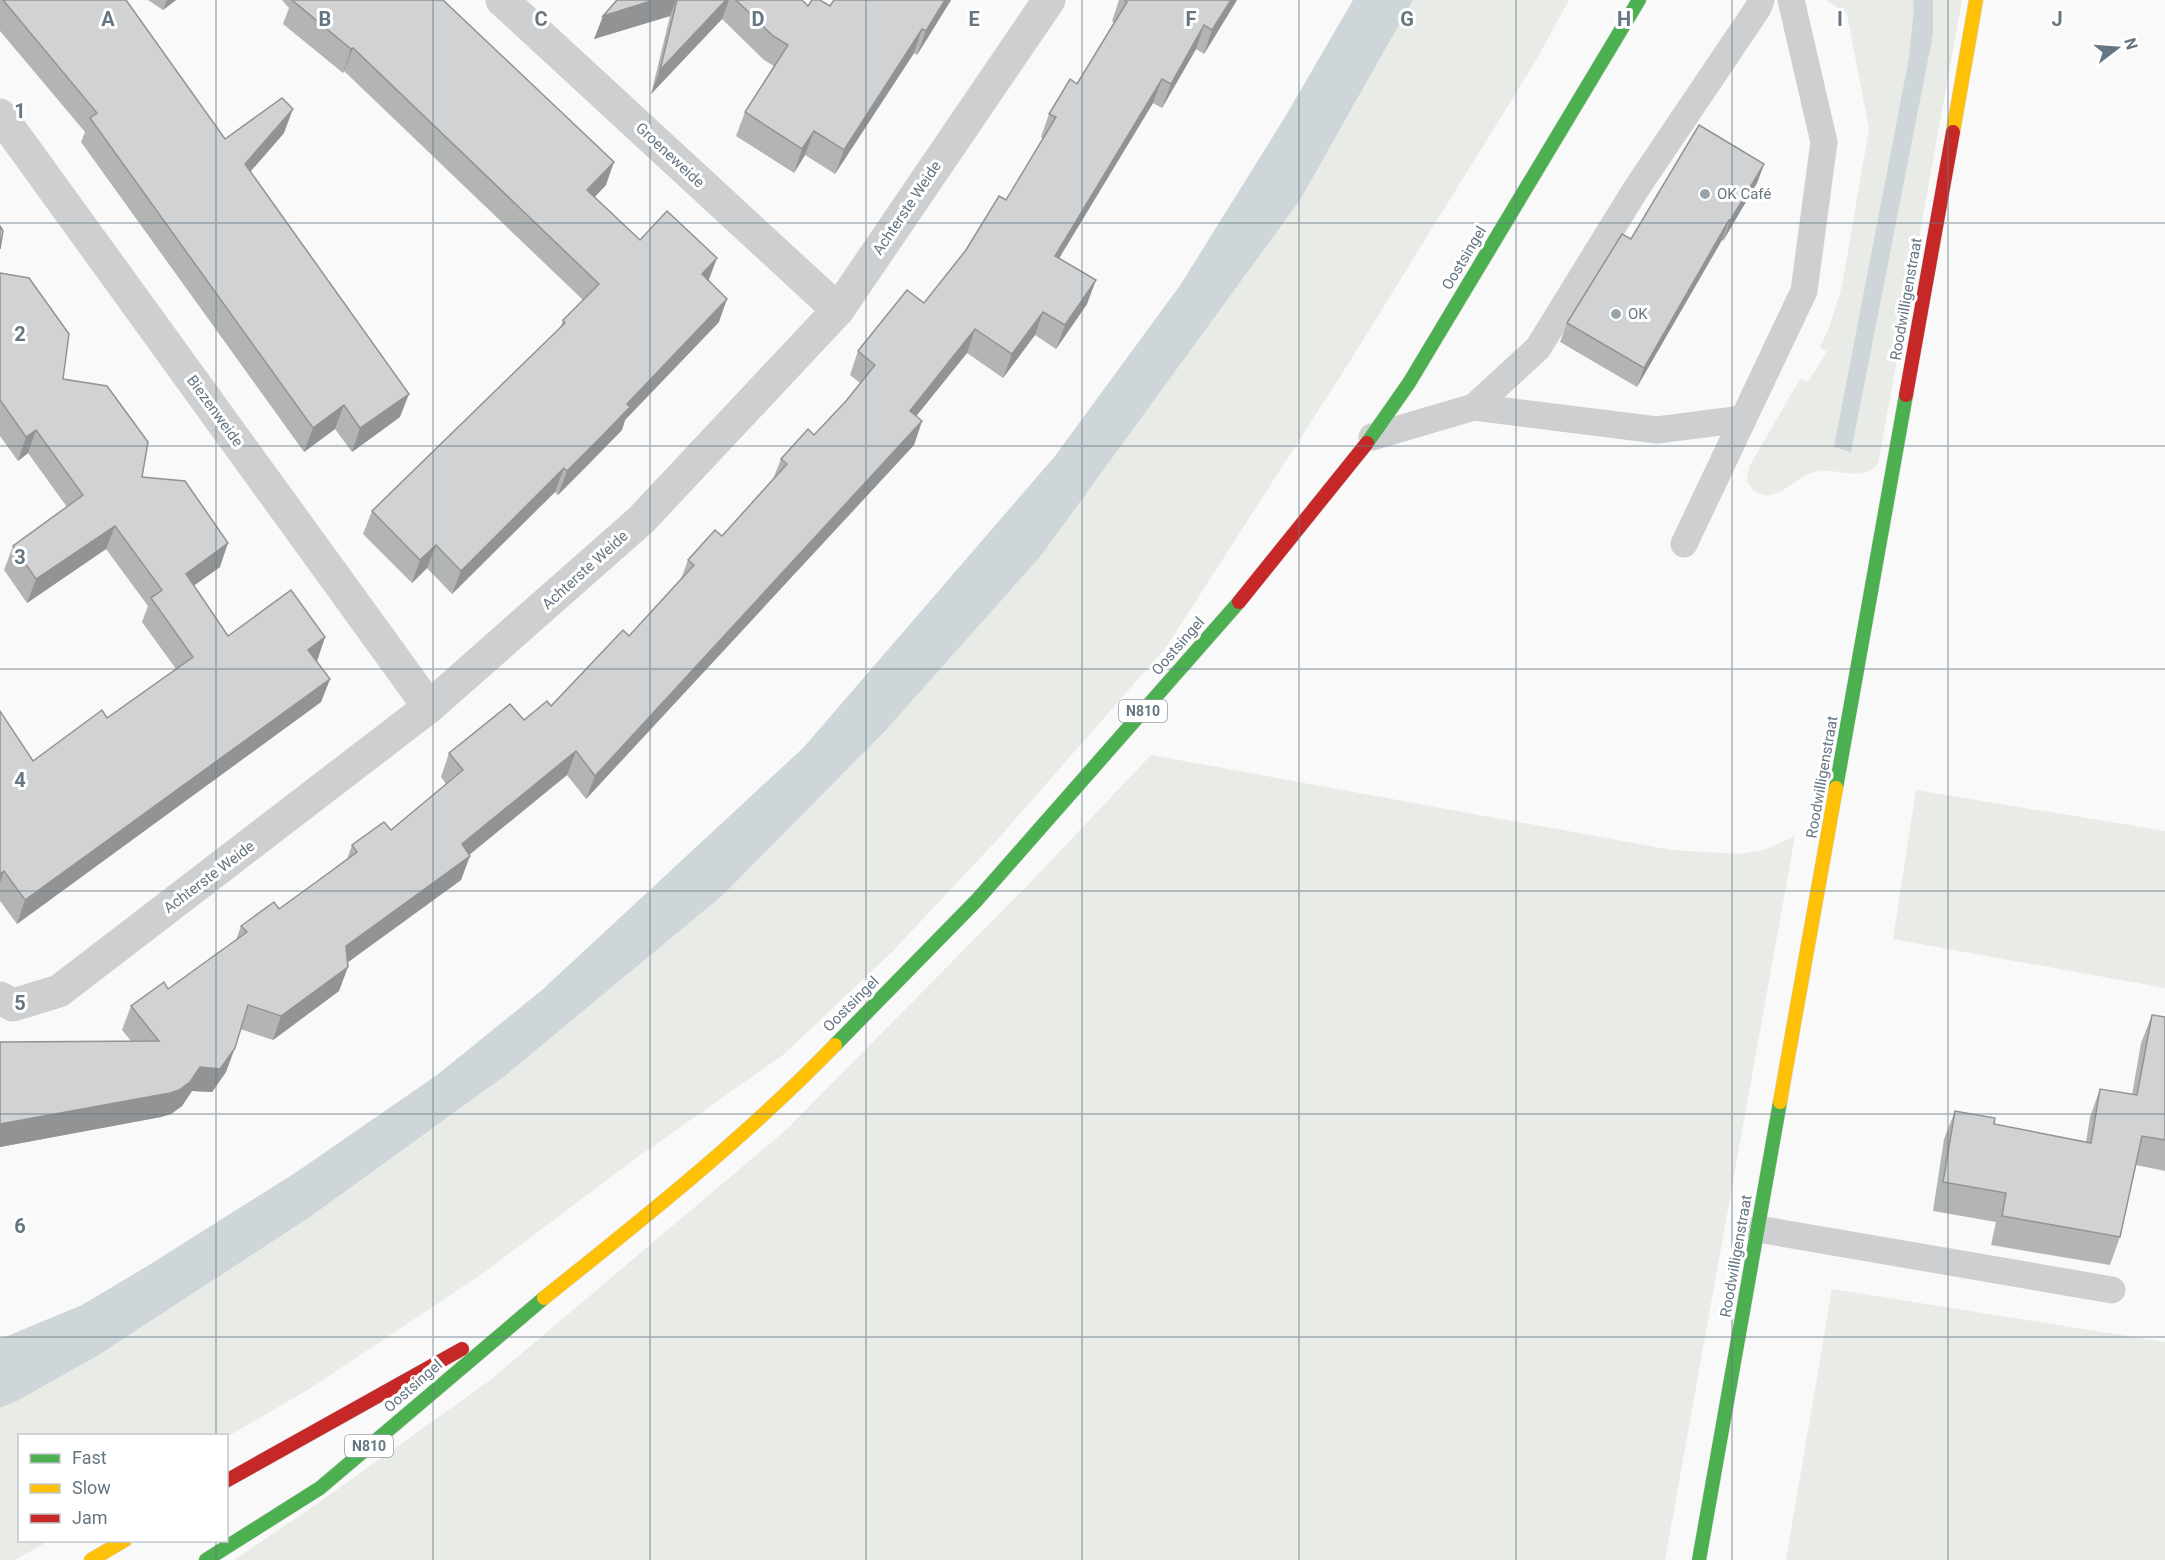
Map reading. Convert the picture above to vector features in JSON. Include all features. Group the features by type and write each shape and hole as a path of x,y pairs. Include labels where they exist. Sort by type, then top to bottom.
{"main road":[{"name":"Oostsingel","path":"206,1560 320,1488 521,1316 662,1204 800,1079 977,900 1244,597 1372,437 1409,383 1639,0"},
{"name":"Roodwilligenstraat","path":"1699,1560 1976,0"},
{"name":"Oostsingel","path":"228,1480 331,1420 521,1316"},
{"path":"91,1560 122,1542"}],"street":[{"name":"Groeneweide","path":"502,0 838,310"},
{"name":"Achterste Weide","path":"0,998 13,1005 59,991 429,708 641,520 838,310 1049,0"},
{"name":"Biezenweide","path":"0,115 429,708"}],"lane":[{"path":"1474,407 1538,348 1636,189 1758,8 1761,0"},
{"path":"1684,544 1804,291 1824,142 1791,0"},
{"path":"1372,437 1474,407 1657,430 1743,419"},
{"path":"1758,1229 2112,1290"}],"shaded area":[{"path":"1353,0 1413,0 1300,200 1040,557 886,730 723,895 506,1075 310,1217 97,1356 17,1401 0,1408 0,1337 5,1337 82,1305 149,1265 295,1173 437,1075 542,990 804,747 1055,456 1181,284 1285,117"},
{"path":"1413,0 1569,0 1535,62 1350,361 1167,646 997,840 892,952 783,1055 635,1159 482,1274 314,1386 228,1436 228,1434 18,1434 18,1542 47,1542 15,1560 0,1560 0,1408 17,1401 97,1356 310,1217 506,1075 723,895 886,730 1040,557 1300,200"},
{"path":"1826,0 1962,0 1878,464 1872,470 1857,474 1817,471 1804,476 1779,492 1765,495 1754,491 1747,481 1749,467 1800,379 1808,382 1827,352 1820,347 1829,328 1842,286 1869,129 1847,14"},
{"path":"1913,0 1933,0 1933,34 1851,452 1834,447 1909,58"},
{"path":"1151,755 1672,850 1739,854 1764,850 1795,836 1665,1560 234,1560 489,1381 787,1129 1026,887"},
{"path":"1916,790 2165,831 2165,988 1893,939"},
{"path":"1832,1289 2165,1342 2165,1560 1786,1560"}],"building":[{"path":"3,0 126,0 225,139 282,98 293,109 245,164 409,394 360,428 344,405 313,428 90,118 97,113"},
{"path":"292,0 443,0 614,162 587,190 640,240 667,211 717,258 702,274 727,299 627,404 630,407 599,439 567,471 564,468 461,571 436,545 420,560 372,511 565,323 563,320 599,284 353,48 351,49"},
{"path":"617,0 654,0 603,16"},
{"path":"677,0 726,0 660,70"},
{"path":"736,0 802,0 808,6 812,0 820,0 830,6 834,0 945,0 926,31 922,29 844,150 814,131 802,149 745,112 788,45 773,36"},
{"path":"1125,0 1231,0 1212,30 1204,25 1171,84 1162,79 1055,256 1096,280 1065,325 1043,312 1012,354 975,329 910,411 922,421 595,776 576,751 462,844 470,856 346,946 348,967 281,1016 248,1005 235,1048 220,1069 200,1067 190,1082 170,1093 0,1124 0,1042 159,1041 131,1006 164,982 168,989 247,932 241,926 274,902 279,909 319,880 357,852 352,845 384,822 391,830 463,770 449,753 510,704 524,720 547,701 551,706 623,630 629,636 694,565 688,560 715,530 722,536 787,464 781,459 808,429 814,435 875,365 858,351 907,290 924,303 966,250 999,196 1006,200 1056,117 1049,114 1070,79 1077,84 1127,2"},
{"path":"1699,125 1764,164 1644,368 1567,323 1622,234 1631,239"},
{"path":"0,226 3,231 0,249"},
{"path":"0,273 29,278 69,334 63,379 107,386 148,442 142,477 185,481 228,543 186,574 228,636 291,590 325,637 308,650 330,679 25,900 4,871 0,874 0,711 33,761 102,710 107,718 193,657 151,598 162,590 115,526 36,579 13,546 83,495 36,430 26,437 0,400"},
{"path":"2152,1015 2165,1017 2165,1140 2142,1136 2120,1237 2002,1216 2006,1193 1943,1182 1955,1111 1995,1118 1994,1124 2091,1143 2100,1089 2137,1095"}],"traffic: fast":[{"path":"1367,443 1409,383 1639,0"},
{"path":"1836,788 1906,395"},
{"path":"835,1045 977,900 1239,602"},
{"path":"1699,1560 1780,1102"},
{"path":"206,1560 320,1488 544,1298"}],"traffic: slow":[{"path":"1953,132 1976,0"},
{"path":"1780,1102 1836,788"},
{"path":"544,1298 657,1207 730,1144 835,1045"},
{"path":"91,1560 122,1542"}],"traffic: jam":[{"path":"1906,395 1953,132"},
{"path":"1239,602 1367,443"},
{"path":"228,1480 462,1349"}],"place":[{"name":"OK Café","path":"1705,194"},
{"name":"OK","path":"1616,314"}]}
